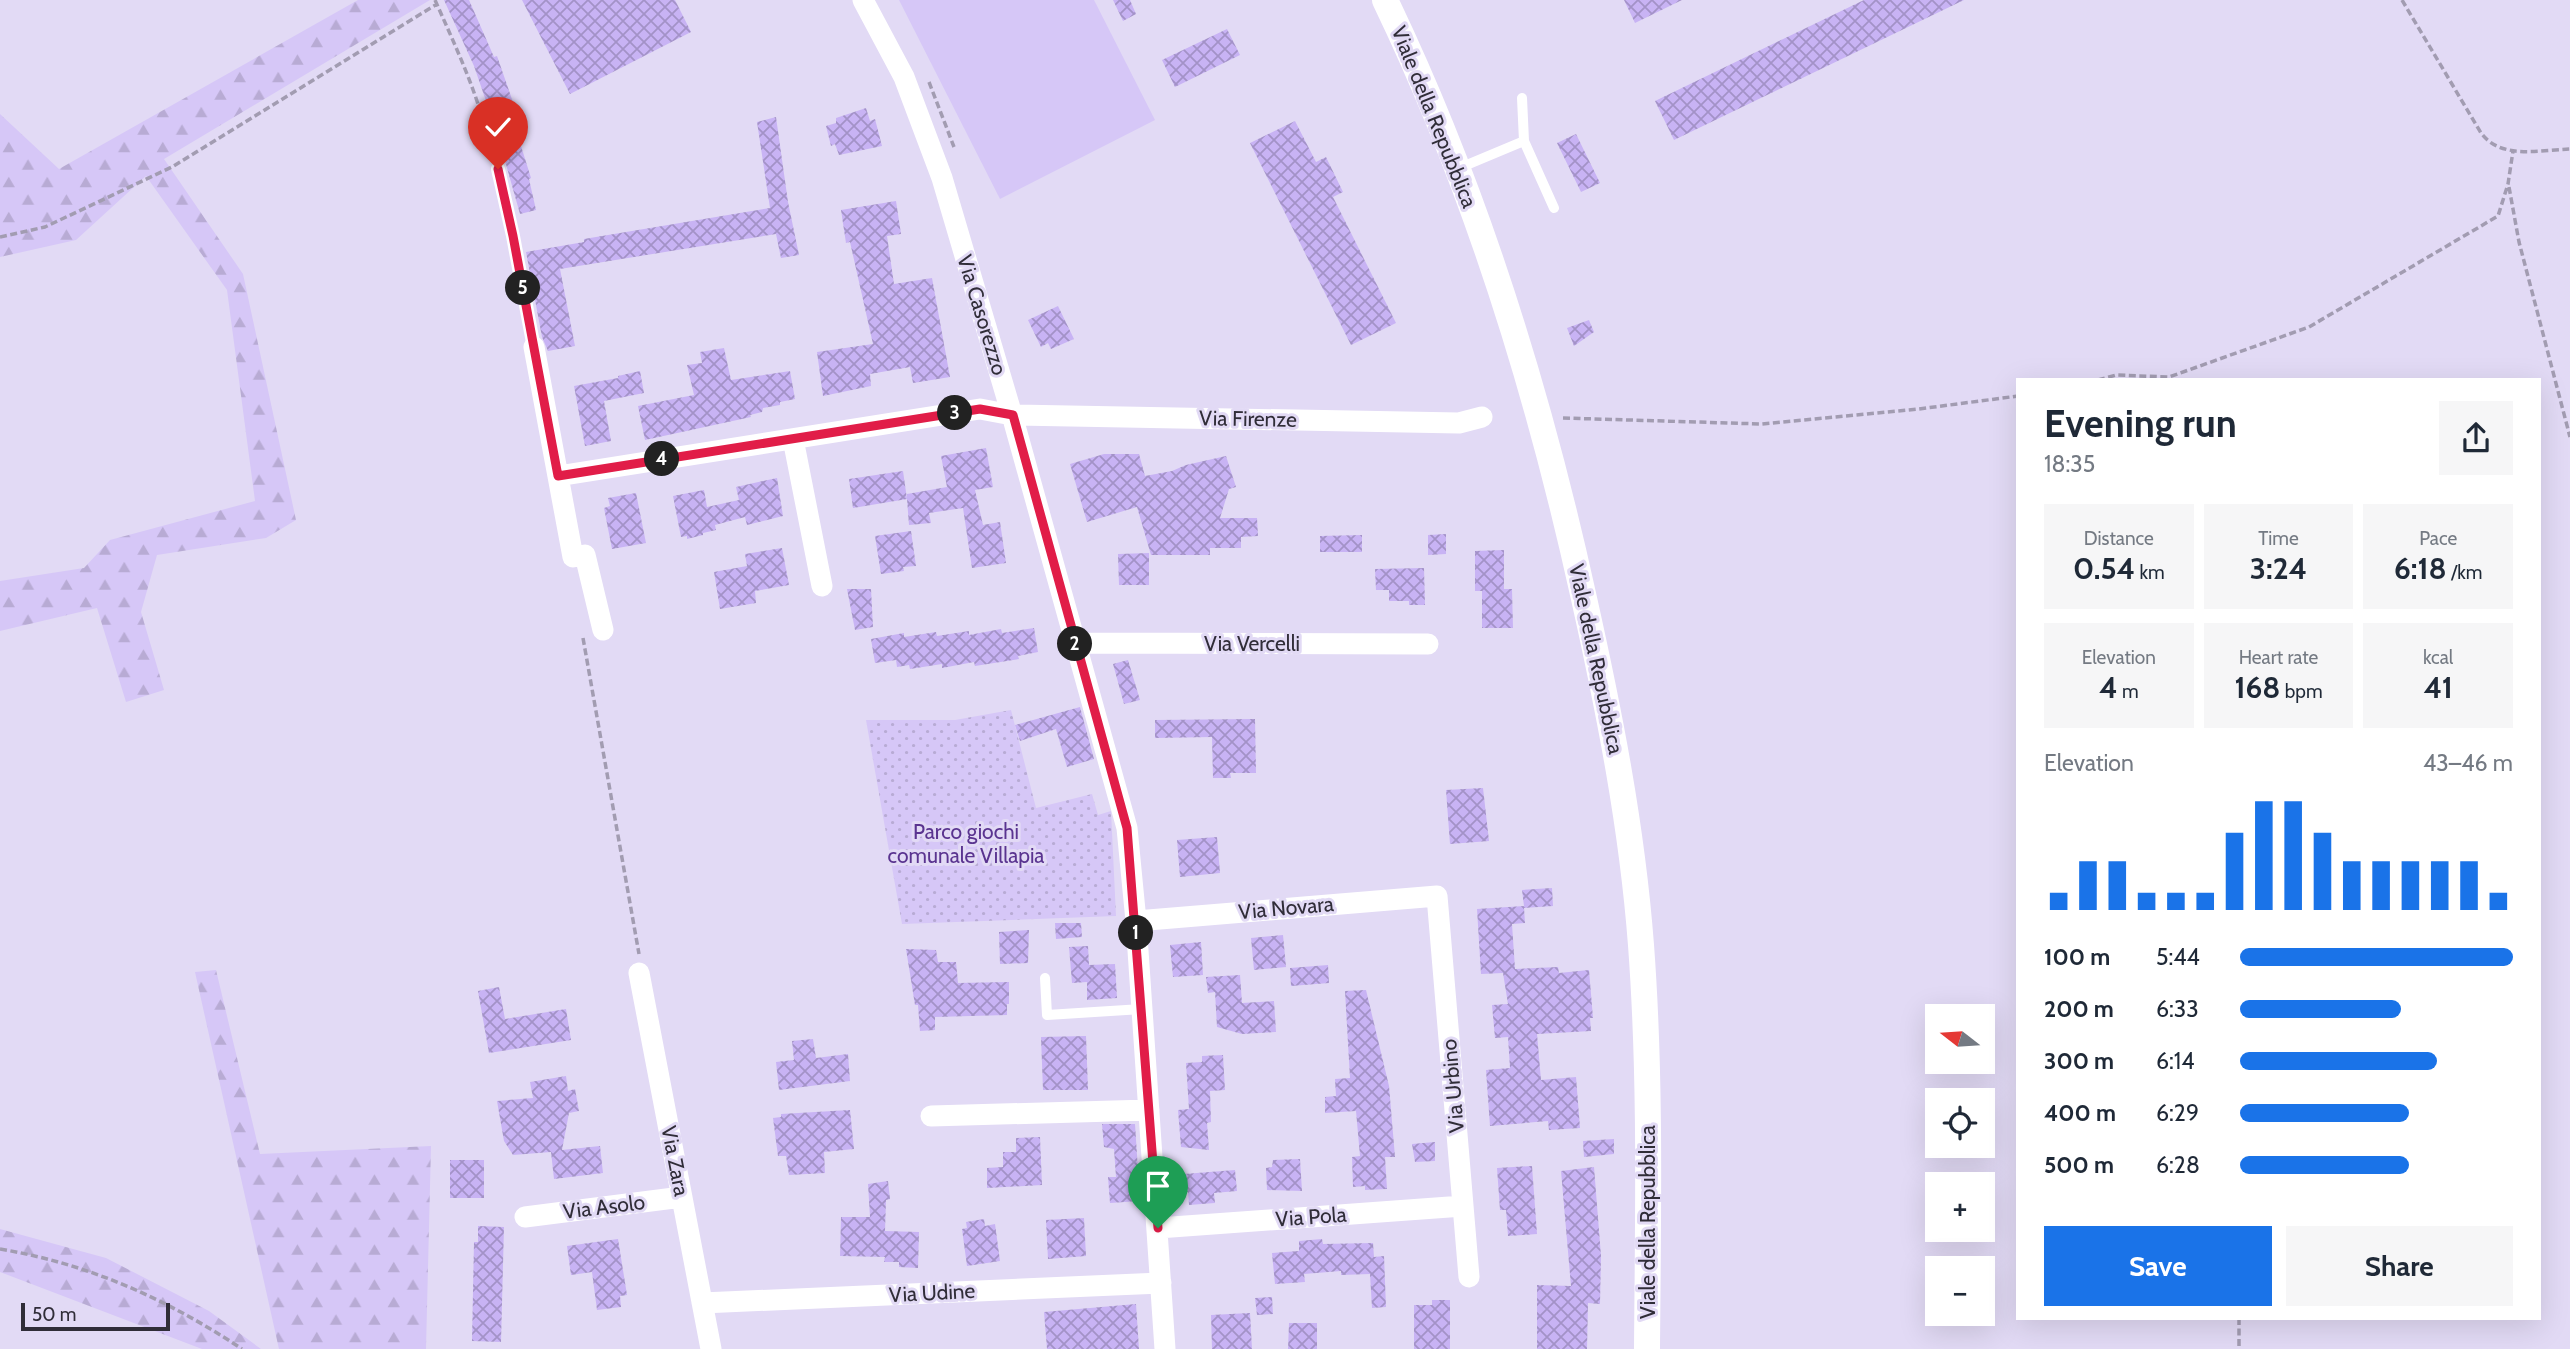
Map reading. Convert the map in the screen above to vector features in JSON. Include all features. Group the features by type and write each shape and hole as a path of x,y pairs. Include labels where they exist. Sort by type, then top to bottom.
{"street":[{"name":"Via Casorezzo","path":"863,0 904,77 942,178 1013,415 1127,828 1136,921 1165,1349"},
{"name":"Viale della Repubblica","path":"1385,0 1413,60 1457,169 1507,310 1540,418 1564,510 1612,725 1629,833 1641,943 1647,1053 1647,1349"},
{"path":"534,347 573,557 585,555 592,633"},
{"name":"Via Firenze","path":"558,476 980,409 1013,415 1459,423 1482,417"},
{"path":"793,439 822,586"},
{"name":"Via Vercelli","path":"1075,643 1429,644"},
{"name":"Via Novara","path":"1136,921 1437,896"},
{"name":"Via Urbino","path":"1437,896 1469,1277"},
{"name":"Via Zara","path":"639,973 711,1349"},
{"path":"931,1116 1149,1110"},
{"name":"Via Asolo","path":"525,1217 682,1197"},
{"name":"Via Pola","path":"1158,1228 1463,1206"},
{"name":"Via Udine","path":"702,1303 1161,1283"}],"lane":[{"path":"1522,98 1524,141 1554,208"},
{"path":"1457,169 1524,141"},
{"path":"1045,978 1046,1015 1142,1009"}],"path":[{"path":"2402,0 2481,133 2491,145 2513,151 2570,149"},
{"path":"0,237 45,227 172,167 436,2 466,70 488,135 506,202 534,347"},
{"path":"2105,378 2116,375 2169,377 2309,327 2498,216 2508,184 2513,151"},
{"path":"2508,184 2519,242 2570,437"},
{"path":"1540,418 1762,424 1919,409 2016,396"},
{"path":"592,633 640,960 639,973"},
{"path":"0,1249 61,1262 133,1287 200,1321 242,1349"},
{"path":"2239,1320 2239,1349"}],"green space":[{"path":"358,0 430,0 164,159 243,274 296,520 266,538 157,555 141,612 164,690 126,702 97,608 0,631 0,581 84,568 110,540 255,501 227,290 146,176 76,240 0,257 0,114 59,169"},
{"path":"899,0 1094,0 1155,120 1000,199"},
{"name":"Parco giochi comunale Villapia","path":"1011,710 1036,808 1092,794 1098,815 1111,811 1116,916 902,924 866,720 955,720"},
{"path":"216,970 260,1154 431,1146 426,1349 279,1349 195,972"},
{"path":"0,1229 106,1258 209,1311 261,1349 202,1349 0,1272"}],"building":[{"path":"444,0 469,0 494,57 497,56 522,128 516,130 531,178 529,179 536,210 520,214 498,136 474,66"},
{"path":"522,0 675,0 691,32 570,94"},
{"path":"1113,0 1130,0 1136,14 1123,21"},
{"path":"1624,0 1682,0 1635,23"},
{"path":"1864,0 1964,0 1674,140 1655,101"},
{"path":"1227,29 1240,55 1175,87 1162,60"},
{"path":"866,108 870,121 875,119 882,146 839,155 835,144 831,146 826,126 836,123 836,118"},
{"path":"776,117 788,202 799,255 781,258 776,234 560,269 575,346 548,351 542,337 526,252 584,242 584,239 770,208 757,122"},
{"path":"1295,121 1316,162 1326,157 1343,192 1333,197 1396,323 1351,345 1250,143"},
{"path":"1576,134 1600,183 1581,192 1557,143"},
{"path":"896,201 901,234 887,236 894,284 932,278 950,377 913,383 910,367 870,374 871,386 823,396 817,352 873,344 850,242 846,243 841,210"},
{"path":"1058,306 1074,339 1051,349 1048,343 1041,347 1028,320"},
{"path":"1589,320 1594,332 1574,346 1567,328"},
{"path":"724,348 731,380 790,371 795,399 763,408 762,412 750,415 751,417 645,440 638,406 694,395 687,365 702,363 700,352"},
{"path":"640,371 644,393 604,401 611,441 585,446 574,386"},
{"path":"986,448 993,487 975,490 983,525 1000,522 1006,563 972,568 963,508 929,513 931,523 909,525 907,494 947,487 941,456"},
{"path":"1104,454 1139,454 1145,476 1226,456 1236,487 1229,489 1220,518 1257,518 1258,536 1241,537 1241,548 1210,548 1210,555 1151,555 1137,507 1087,522 1070,464"},
{"path":"903,471 907,499 853,508 849,479"},
{"path":"777,478 783,516 747,525 745,517 715,525 716,530 703,535 687,539 687,536 681,537 673,496 704,490 707,507 739,500 736,487"},
{"path":"636,493 646,543 612,549 604,508 610,506 608,498"},
{"path":"911,531 916,566 903,567 904,571 881,574 875,536"},
{"path":"1446,534 1446,554 1428,555 1428,535"},
{"path":"1362,535 1362,552 1320,552 1320,536"},
{"path":"782,548 789,585 755,591 756,603 720,609 714,572 747,566 745,554"},
{"path":"1504,550 1504,589 1512,589 1513,628 1482,628 1482,591 1475,591 1475,551"},
{"path":"1149,553 1149,585 1119,585 1118,554"},
{"path":"1424,568 1425,605 1409,605 1409,601 1389,601 1389,590 1376,590 1375,569"},
{"path":"847,589 871,589 873,627 855,630"},
{"path":"1034,628 1038,652 1018,656 1019,659 975,666 974,662 942,668 942,664 910,669 909,665 897,667 896,660 875,663 871,639 904,633 904,637 936,632 937,636 969,631 969,635 1001,629 1002,633"},
{"path":"1128,660 1140,700 1124,704 1113,664"},
{"path":"1080,707 1094,759 1067,767 1056,729 1020,741 1015,725"},
{"path":"1255,719 1256,773 1230,773 1231,778 1213,778 1212,737 1155,738 1155,720"},
{"path":"1483,788 1489,841 1450,844 1446,790"},
{"path":"1217,837 1220,873 1180,877 1177,840"},
{"path":"1552,888 1553,906 1524,908 1525,923 1512,924 1515,969 1558,967 1559,973 1589,970 1593,1018 1590,1018 1591,1031 1537,1034 1541,1080 1576,1077 1580,1128 1549,1130 1548,1121 1490,1126 1486,1070 1510,1068 1508,1037 1495,1038 1492,1005 1508,1004 1503,973 1481,974 1477,909 1524,906 1522,890"},
{"path":"1055,923 1081,923 1082,937 1056,939"},
{"path":"1029,930 1028,963 1000,964 999,932"},
{"path":"1283,935 1286,967 1254,970 1251,938"},
{"path":"1201,942 1203,975 1173,977 1170,945"},
{"path":"1088,946 1089,965 1115,964 1117,998 1087,1000 1087,982 1072,983 1069,947"},
{"path":"906,949 936,950 938,962 956,962 958,983 1009,982 1007,1015 935,1017 935,1030 920,1031 918,1005 915,1005"},
{"path":"1328,965 1329,983 1291,986 1290,968"},
{"path":"1240,975 1242,1003 1274,1001 1276,1032 1242,1034 1217,1027 1215,992 1208,993 1206,977"},
{"path":"499,987 505,1019 566,1009 571,1040 489,1053 478,991"},
{"path":"1366,990 1389,1086 1395,1157 1385,1157 1387,1189 1365,1190 1365,1186 1353,1187 1352,1157 1360,1156 1356,1111 1325,1113 1325,1097 1336,1096 1335,1079 1350,1078 1345,991"},
{"path":"1086,1036 1088,1090 1043,1090 1041,1037"},
{"path":"813,1039 816,1058 848,1054 850,1081 779,1090 776,1062 794,1060 792,1041"},
{"path":"1223,1055 1225,1090 1210,1091 1211,1122 1207,1123 1209,1150 1181,1147 1178,1110 1189,1109 1186,1063 1202,1062 1202,1056"},
{"path":"566,1076 568,1091 575,1089 579,1111 569,1113 562,1150 600,1146 603,1173 554,1179 551,1152 513,1155 504,1141 497,1101 533,1098 530,1082"},
{"path":"850,1110 854,1149 824,1152 825,1173 789,1175 786,1156 778,1156 773,1118 781,1117 781,1114"},
{"path":"1102,1124 1135,1124 1140,1201 1110,1203 1108,1177 1116,1177 1114,1149 1104,1147"},
{"path":"1040,1137 1042,1185 987,1188 987,1168 1003,1167 1003,1152 1016,1152 1016,1138"},
{"path":"1614,1139 1614,1154 1584,1157 1583,1141"},
{"path":"1435,1142 1435,1161 1415,1162 1412,1144"},
{"path":"1300,1159 1302,1191 1267,1190 1266,1168 1272,1167 1273,1160"},
{"path":"450,1160 484,1160 484,1198 450,1198"},
{"path":"1532,1166 1537,1234 1508,1236 1506,1210 1500,1210 1497,1168"},
{"path":"1594,1167 1601,1256 1600,1304 1588,1303 1587,1349 1537,1349 1537,1285 1571,1286 1561,1171"},
{"path":"1235,1170 1237,1191 1214,1193 1215,1203 1189,1205 1184,1174"},
{"path":"888,1181 890,1199 886,1200 885,1231 919,1232 918,1268 899,1267 899,1262 884,1262 885,1257 840,1256 841,1217 870,1217 868,1184"},
{"path":"1084,1218 1086,1256 1048,1259 1046,1220"},
{"path":"984,1219 985,1226 995,1224 1000,1261 967,1266 962,1229 967,1228 966,1222"},
{"path":"478,1226 504,1227 501,1342 472,1341 474,1242 478,1242"},
{"path":"618,1239 627,1295 620,1296 621,1307 597,1310 592,1272 571,1275 567,1246"},
{"path":"1322,1239 1323,1244 1373,1243 1374,1257 1384,1256 1386,1307 1372,1308 1370,1274 1341,1275 1341,1271 1304,1274 1305,1282 1275,1284 1272,1253 1299,1251 1299,1241"},
{"path":"1272,1297 1273,1314 1257,1315 1255,1298"},
{"path":"1432,1300 1450,1300 1450,1349 1414,1349 1414,1305 1432,1305"},
{"path":"1136,1304 1139,1349 1047,1349 1044,1312"},
{"path":"1250,1313 1252,1349 1212,1349 1211,1315"},
{"path":"1289,1323 1317,1323 1317,1349 1288,1349"}],"route":[{"path":"498,169 558,476 980,409 1013,415 1127,828 1158,1228"}]}
